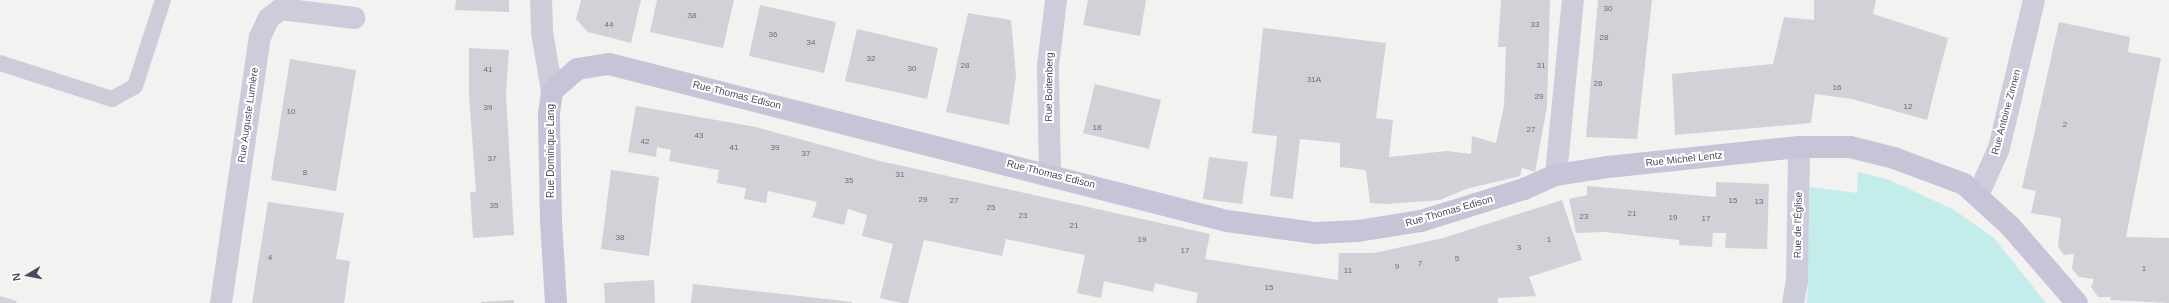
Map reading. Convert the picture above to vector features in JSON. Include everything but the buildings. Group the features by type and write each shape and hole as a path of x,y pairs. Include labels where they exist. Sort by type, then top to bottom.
{"main road":[{"name":"Rue Thomas Edison","path":"552,91 577,68 609,64 1050,174 1227,221 1316,233 1358,231 1421,220 1524,189 1556,175"},
{"name":"Rue Dominique Lang","path":"552,91 549,113 550,205 556,303"},
{"name":"Rue Michel Lentz","path":"1556,175 1608,167 1799,148 1850,147 1894,158 1964,184 1978,195"},
{"path":"1978,195 2010,226 2077,303"}],"street":[{"name":"Rue Dominique Lang","path":"541,0 542,32 552,91"},
{"name":"Rue Boitenberg","path":"1050,174 1048,66 1056,0"},
{"path":"1556,175 1572,0"},
{"name":"Rue Antoine Zinnen","path":"1978,195 1999,148 2034,0"},
{"name":"Rue Auguste Lumière","path":"221,303 260,37 269,18 281,9 354,18"},
{"name":"Rue de l'Église","path":"1793,303 1797,281 1799,148"}],"lane":[{"path":"0,63 112,99 135,86 163,0"}],"shaded area":[{"path":"1858,172 1890,180 1954,210 1994,238 2046,303 1807,303 1810,187 1857,193"}]}
